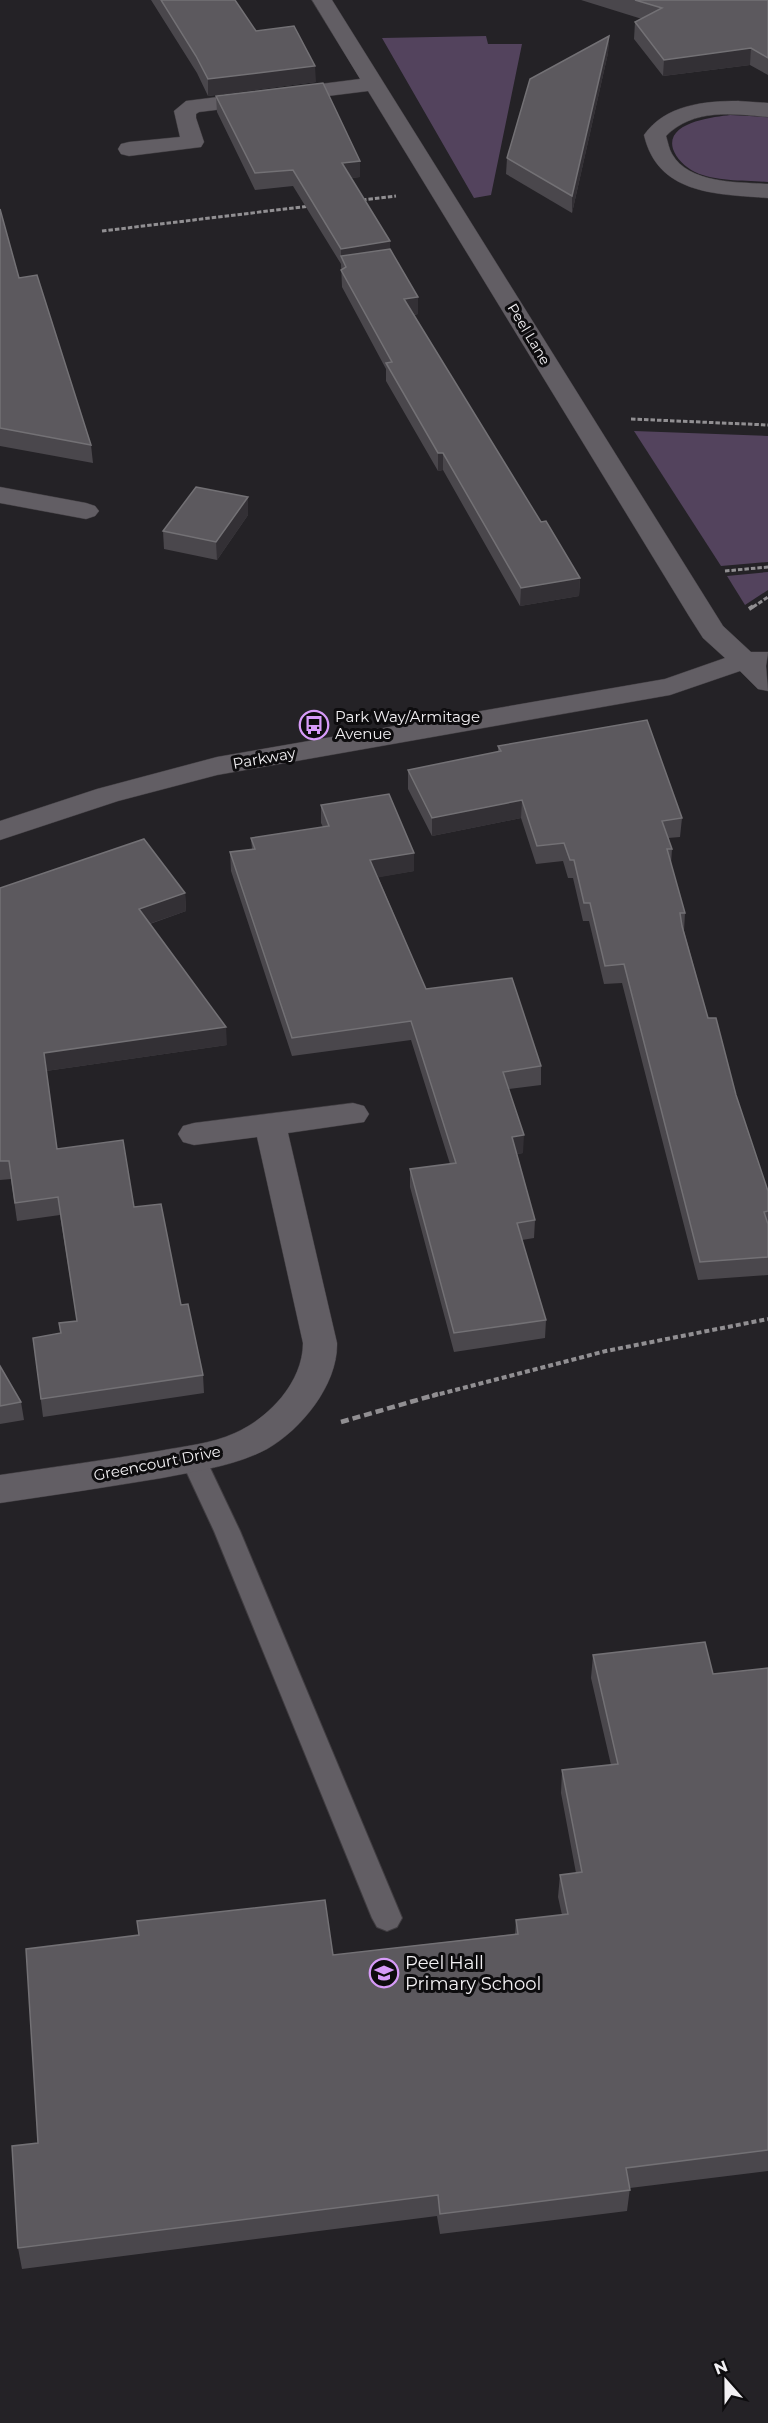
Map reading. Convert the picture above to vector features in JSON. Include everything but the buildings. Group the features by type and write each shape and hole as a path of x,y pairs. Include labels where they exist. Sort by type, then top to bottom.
{"street":[{"name":"Peel Lane","path":"322,0 713,633 756,659 768,683"},
{"path":"129,149 193,142 185,111 194,106 375,84"},
{"path":"768,110 729,107 702,109 664,123 655,135 656,150 665,163 679,175 698,182 720,186 768,190"},
{"path":"0,495 86,511"},
{"name":"Parkway","path":"0,831 147,782 217,766 670,687 756,659"},
{"path":"194,1134 353,1114"},
{"name":"Greencourt Drive","path":"0,1489 115,1473 224,1451 256,1439 278,1423 300,1400 313,1373 320,1351 317,1322 270,1124"}],"lane":[{"path":"193,1458 227,1531 387,1918"}],"path":[{"path":"358,200 441,190"},
{"path":"102,231 311,206"},
{"path":"579,417 768,425"},
{"path":"278,1423 332,1425 484,1380 587,1353 705,1329 768,1319"}],"shaded area":[{"path":"486,36 488,44 522,44 491,195 474,198 382,38"},
{"path":"730,115 768,117 768,182 721,179 703,175 688,168 674,152 672,140 683,127 703,120"},
{"path":"634,431 768,436 768,562 721,566"},
{"path":"768,572 768,590 745,605 727,576"}],"place":[{"name":"Park Way/Armitage Avenue","path":"314,725"},
{"name":"Peel Hall Primary School","path":"384,1973"}]}
